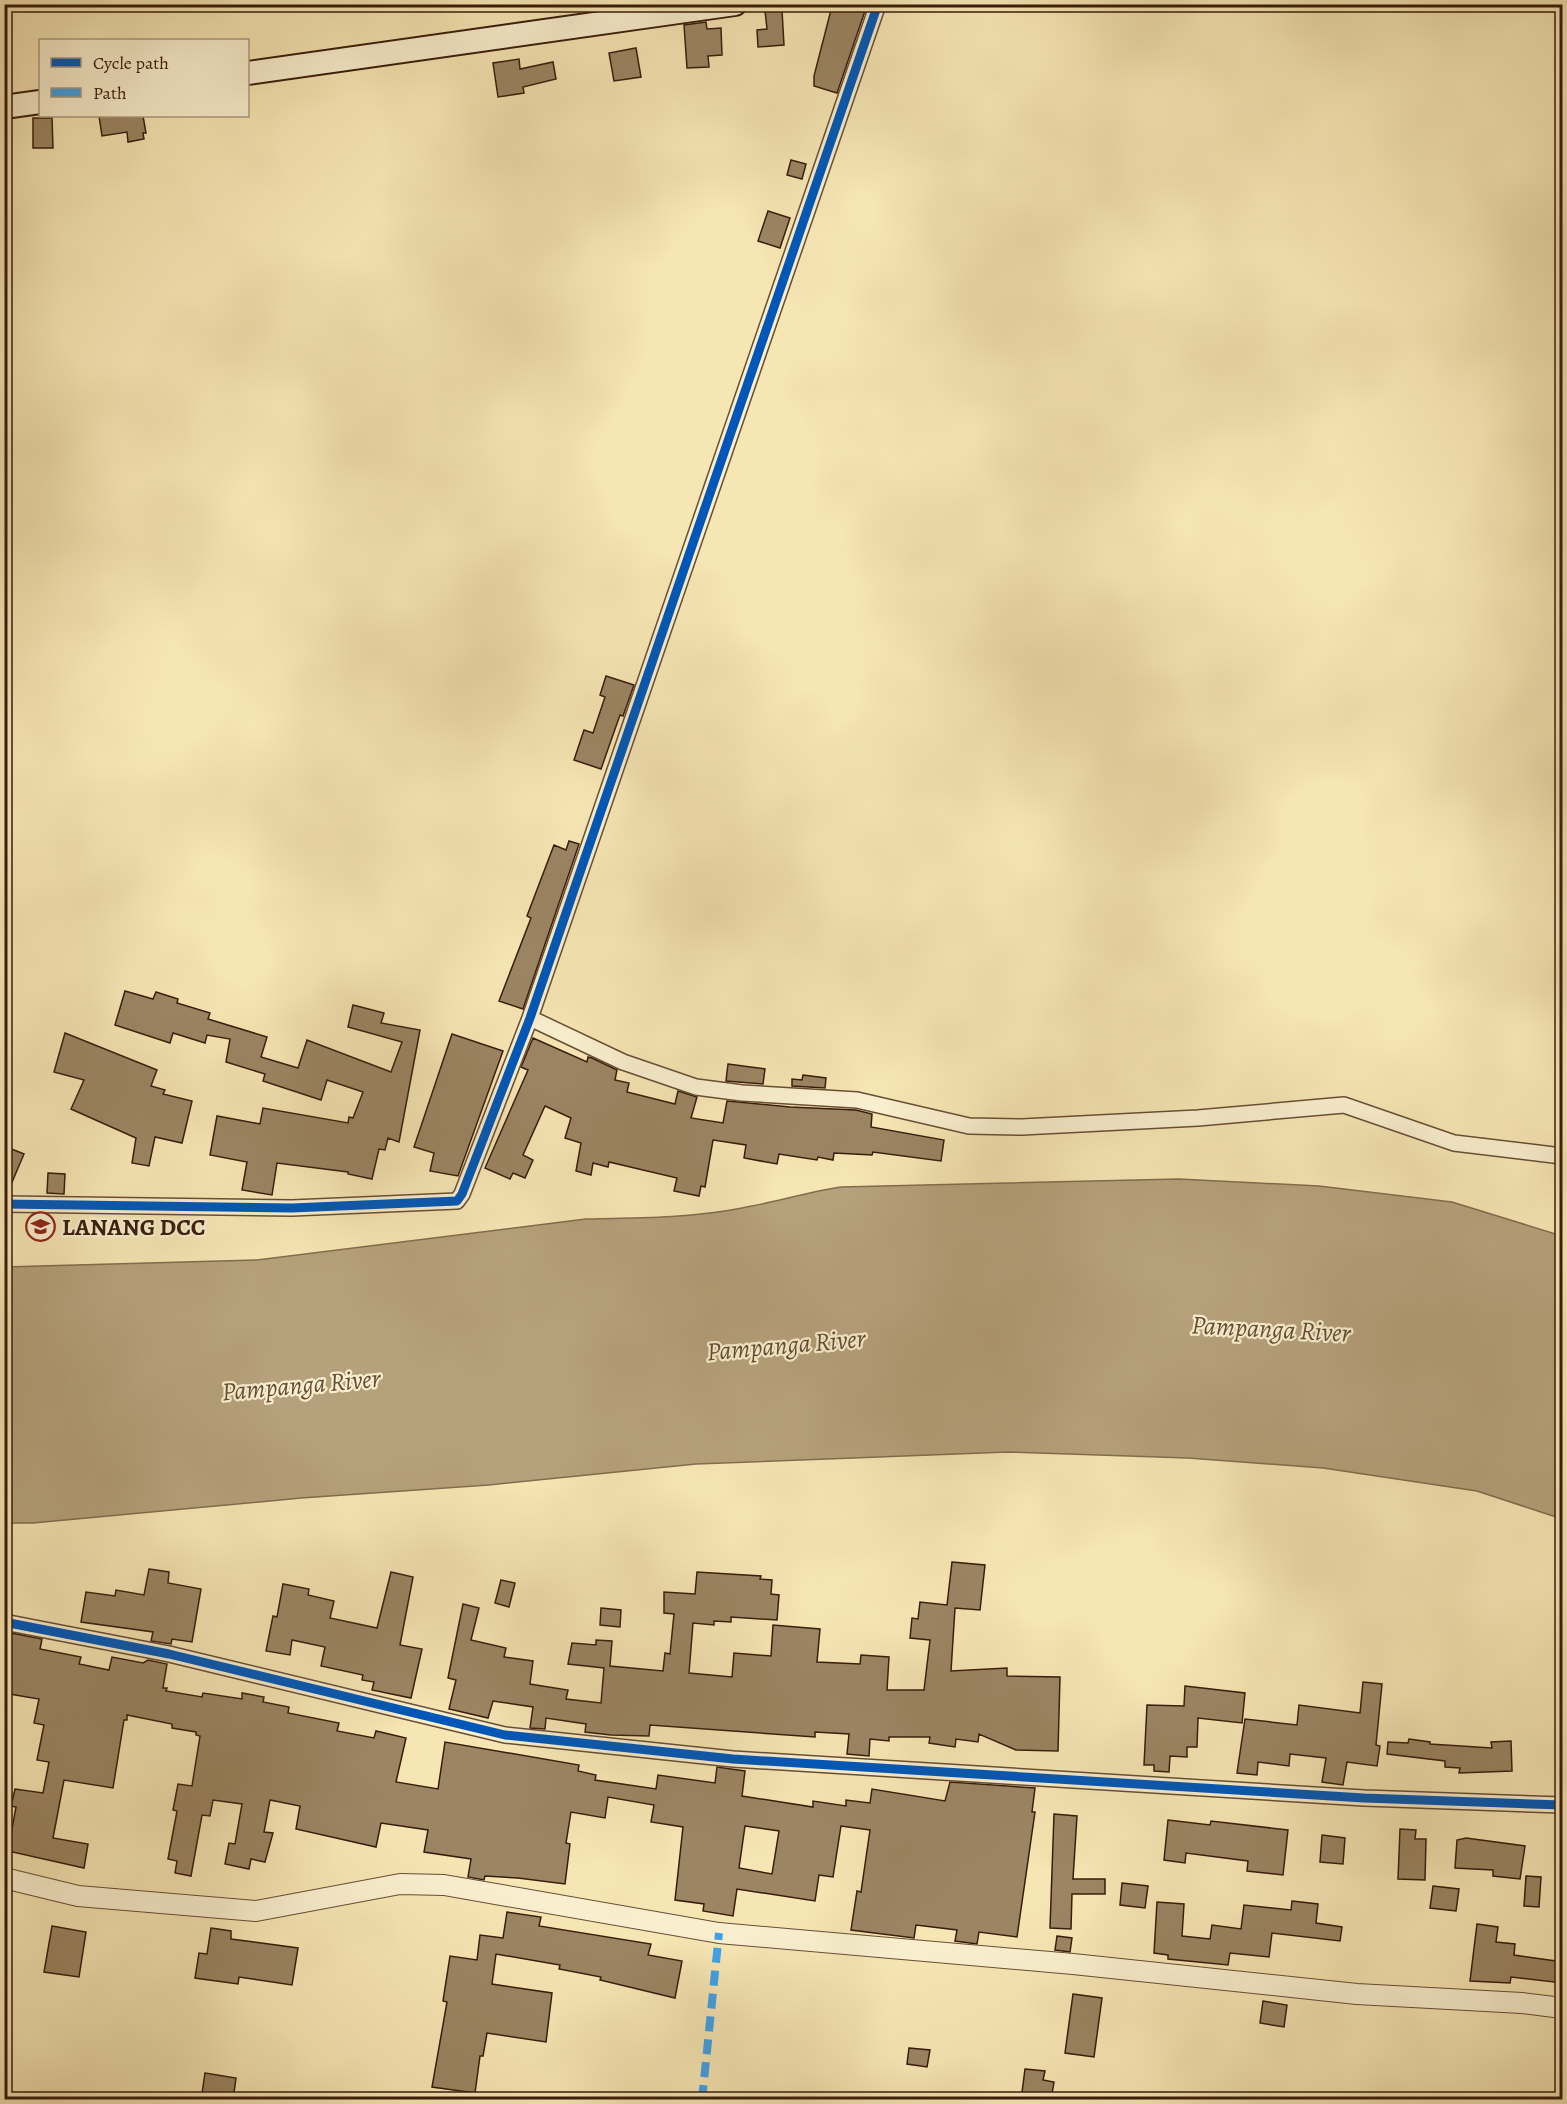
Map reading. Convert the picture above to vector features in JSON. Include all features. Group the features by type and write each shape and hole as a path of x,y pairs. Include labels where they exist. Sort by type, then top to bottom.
{"main road":[{"path":"249,73 735,4"},
{"path":"4,107 39,102"}],"street":[{"path":"4,1204 292,1208 457,1201 462,1194 530,1018 878,4"},
{"path":"530,1018 648,1072 696,1087 742,1093 857,1100 969,1126 1022,1127 1198,1118 1344,1105 1454,1143 1563,1156"},
{"path":"4,1622 170,1654 505,1736 733,1759 1364,1798 1563,1805"},
{"path":"4,1878 78,1896 255,1911 400,1884 444,1885 719,1933 1073,1964 1357,1994 1522,2002 1563,2008"}],"water":[{"name":"Pampanga River","path":"1179,1179 1319,1186 1452,1202 1562,1236 1562,1519 1477,1491 1323,1468 1188,1458 1008,1452 696,1464 489,1485 301,1498 33,1523 5,1523 5,1267 257,1260 586,1219 704,1214 755,1206 841,1187"}],"building":[{"path":"835,4 867,5 837,93 814,86 814,76 832,6"},
{"path":"782,10 784,45 758,47 757,30 767,29 765,11"},
{"path":"706,22 707,29 721,28 722,55 708,56 709,67 687,68 684,25"},
{"path":"636,48 641,77 614,81 609,53"},
{"path":"519,59 520,69 553,62 556,79 523,87 524,93 498,97 493,63"},
{"path":"99,117 143,117 146,133 143,133 144,139 128,142 127,132 102,136"},
{"path":"33,118 52,118 53,148 33,148"},
{"path":"791,160 806,164 802,179 787,175"},
{"path":"768,211 790,218 780,248 758,241"},
{"path":"606,676 634,685 623,716 620,715 601,769 574,760 584,730 593,733 605,697 600,695"},
{"path":"569,841 579,844 523,1009 499,1001 531,918 527,916 554,845 566,850"},
{"path":"125,991 153,999 156,992 178,999 177,1003 210,1013 208,1019 267,1037 261,1057 298,1068 307,1040 391,1072 402,1042 348,1027 353,1005 384,1013 381,1023 420,1030 399,1142 388,1138 385,1150 379,1149 372,1179 348,1174 348,1172 277,1163 272,1195 242,1190 247,1162 210,1155 217,1116 260,1124 263,1108 348,1123 349,1117 353,1118 363,1092 327,1080 321,1100 263,1081 265,1074 226,1062 230,1039 207,1035 205,1043 173,1033 170,1043 115,1025"},
{"path":"65,1033 157,1070 151,1086 165,1090 163,1094 192,1101 182,1143 155,1137 149,1166 132,1163 136,1138 71,1109 84,1080 54,1072"},
{"path":"452,1034 503,1051 458,1176 430,1171 434,1153 414,1147"},
{"path":"533,1038 587,1062 588,1057 592,1058 617,1070 615,1080 629,1083 627,1092 675,1104 678,1091 697,1097 691,1118 723,1123 727,1101 856,1110 872,1114 871,1127 944,1140 941,1161 873,1152 872,1155 834,1153 833,1160 779,1154 777,1164 744,1158 746,1145 713,1140 705,1187 701,1186 699,1196 674,1191 677,1178 609,1162 608,1167 593,1163 591,1175 576,1171 581,1143 565,1138 571,1118 545,1106 523,1155 533,1160 525,1178 513,1173 510,1179 485,1168 528,1070 521,1067"},
{"path":"728,1064 765,1069 763,1084 726,1081"},
{"path":"803,1075 826,1078 825,1088 792,1086 792,1079 802,1080"},
{"path":"4,1146 24,1154 7,1194 4,1194"},
{"path":"48,1173 65,1174 64,1194 47,1193"},
{"path":"952,1562 985,1565 980,1610 955,1608 951,1671 1007,1668 1007,1676 1060,1677 1058,1751 1016,1750 979,1734 978,1742 956,1739 955,1747 929,1743 930,1737 889,1737 889,1741 870,1739 869,1756 847,1754 849,1734 815,1732 815,1737 650,1725 649,1736 611,1735 585,1732 586,1724 546,1718 545,1729 530,1728 533,1707 493,1701 488,1718 449,1709 456,1680 448,1678 463,1604 479,1608 471,1640 506,1648 504,1657 533,1661 530,1684 568,1690 566,1699 601,1703 604,1668 568,1664 572,1643 596,1645 596,1640 612,1641 610,1666 663,1671 665,1653 670,1654 674,1614 664,1613 664,1592 695,1594 697,1572 761,1576 760,1579 772,1580 771,1594 779,1595 777,1620 731,1617 731,1622 714,1621 714,1625 693,1623 689,1673 732,1677 734,1653 771,1656 773,1625 820,1629 817,1662 860,1664 861,1655 889,1657 887,1690 924,1690 930,1640 910,1638 912,1618 918,1619 920,1602 947,1605"},
{"path":"149,1569 169,1572 168,1583 201,1589 192,1642 172,1639 171,1644 151,1641 153,1632 81,1622 86,1592 115,1596 116,1590 144,1595"},
{"path":"391,1572 413,1577 400,1645 422,1649 411,1698 372,1690 374,1682 362,1680 363,1675 321,1666 325,1647 292,1640 290,1655 266,1651 273,1616 277,1617 283,1584 309,1589 308,1595 334,1601 330,1618 377,1628"},
{"path":"501,1580 515,1583 509,1607 495,1603"},
{"path":"601,1608 621,1610 620,1627 600,1625"},
{"path":"11,1633 42,1639 40,1649 81,1657 79,1664 109,1670 112,1657 143,1663 148,1660 167,1664 163,1688 167,1688 166,1691 202,1697 203,1693 242,1699 242,1693 264,1697 263,1702 289,1707 288,1713 339,1723 337,1731 374,1738 376,1731 406,1738 396,1782 438,1789 445,1742 579,1765 578,1771 596,1775 595,1780 656,1789 658,1775 715,1783 717,1767 745,1771 742,1796 813,1807 813,1801 846,1806 846,1800 870,1803 872,1789 945,1801 950,1782 1035,1788 1032,1812 1035,1812 1017,1937 979,1932 977,1944 955,1941 957,1930 916,1925 914,1938 851,1930 857,1891 861,1892 870,1830 841,1826 833,1877 819,1875 815,1901 737,1889 733,1916 703,1911 704,1904 675,1900 683,1827 651,1822 654,1805 608,1797 605,1818 571,1812 566,1843 570,1844 565,1884 518,1878 485,1876 484,1880 468,1877 471,1859 424,1852 428,1830 381,1823 376,1847 296,1829 300,1806 270,1800 264,1832 273,1833 265,1862 251,1859 249,1869 225,1864 229,1843 235,1844 242,1804 213,1800 210,1816 202,1815 191,1876 175,1873 177,1861 168,1859 177,1811 173,1810 178,1784 192,1786 200,1736 196,1735 196,1732 172,1728 172,1724 127,1715 127,1720 124,1720 113,1788 64,1780 53,1838 88,1844 84,1868 8,1851 16,1807 11,1806 15,1789 43,1793 49,1762 37,1760 44,1725 34,1723 39,1699 4,1693 4,1641 9,1642","holes":["745,1826 779,1831 772,1874 739,1868"]},
{"path":"1363,1682 1382,1684 1376,1745 1380,1746 1377,1766 1347,1762 1343,1785 1322,1782 1326,1758 1290,1754 1289,1766 1258,1762 1257,1775 1237,1773 1245,1719 1297,1725 1299,1705 1360,1713"},
{"path":"1185,1686 1245,1693 1242,1723 1198,1718 1197,1747 1187,1747 1187,1757 1170,1756 1169,1772 1154,1771 1154,1765 1144,1765 1147,1705 1184,1706"},
{"path":"1409,1739 1430,1742 1430,1744 1492,1748 1491,1742 1511,1741 1512,1771 1459,1773 1460,1768 1445,1767 1445,1761 1387,1754 1388,1742 1408,1743"},
{"path":"1054,1814 1077,1816 1073,1879 1105,1879 1105,1894 1072,1894 1071,1929 1050,1928"},
{"path":"1168,1820 1210,1825 1211,1821 1288,1830 1283,1875 1247,1871 1248,1861 1186,1853 1185,1863 1164,1860"},
{"path":"1400,1829 1416,1830 1415,1839 1426,1839 1425,1880 1398,1879"},
{"path":"1322,1835 1345,1838 1343,1864 1320,1862"},
{"path":"1466,1838 1525,1846 1520,1879 1493,1876 1493,1870 1455,1868 1457,1840"},
{"path":"1526,1876 1541,1877 1539,1907 1524,1906"},
{"path":"1122,1883 1148,1886 1145,1908 1120,1905"},
{"path":"1433,1886 1459,1889 1456,1911 1430,1908"},
{"path":"1292,1901 1318,1904 1316,1923 1342,1927 1340,1941 1272,1933 1269,1957 1230,1953 1228,1965 1168,1959 1168,1955 1154,1953 1157,1902 1184,1904 1182,1936 1210,1939 1212,1925 1241,1929 1244,1905 1291,1910"},
{"path":"507,1912 541,1917 539,1926 651,1944 648,1955 682,1961 675,1998 600,1980 601,1977 559,1969 560,1965 496,1954 492,1984 552,1993 546,2042 487,2033 483,2056 480,2056 475,2093 432,2087 447,2002 443,2001 450,1956 477,1960 480,1935 503,1938"},
{"path":"1477,1924 1498,1927 1496,1942 1515,1944 1514,1955 1563,1962 1563,1983 1511,1977 1510,1983 1470,1981"},
{"path":"52,1926 86,1932 79,1977 44,1972"},
{"path":"211,1928 231,1931 231,1939 298,1948 292,1985 239,1977 238,1984 195,1978 199,1953 207,1954"},
{"path":"1057,1936 1072,1938 1070,1952 1055,1950"},
{"path":"1073,1994 1102,1998 1094,2057 1065,2053"},
{"path":"1263,2001 1287,2005 1284,2027 1260,2023"},
{"path":"909,2048 930,2050 927,2067 907,2064"},
{"path":"1025,2069 1045,2071 1043,2080 1054,2082 1051,2100 1021,2100"},
{"path":"205,2073 236,2078 233,2100 201,2100"}],"marked path":[{"path":"702,2100 719,1933"}],"cycle path":[{"path":"4,1204 292,1208 457,1201 462,1194 530,1018 878,4"},
{"path":"4,1622 169,1654 505,1735 733,1759 1364,1798 1562,1805"}],"place":[{"name":"LANANG DCC","path":"41,1227"}]}
